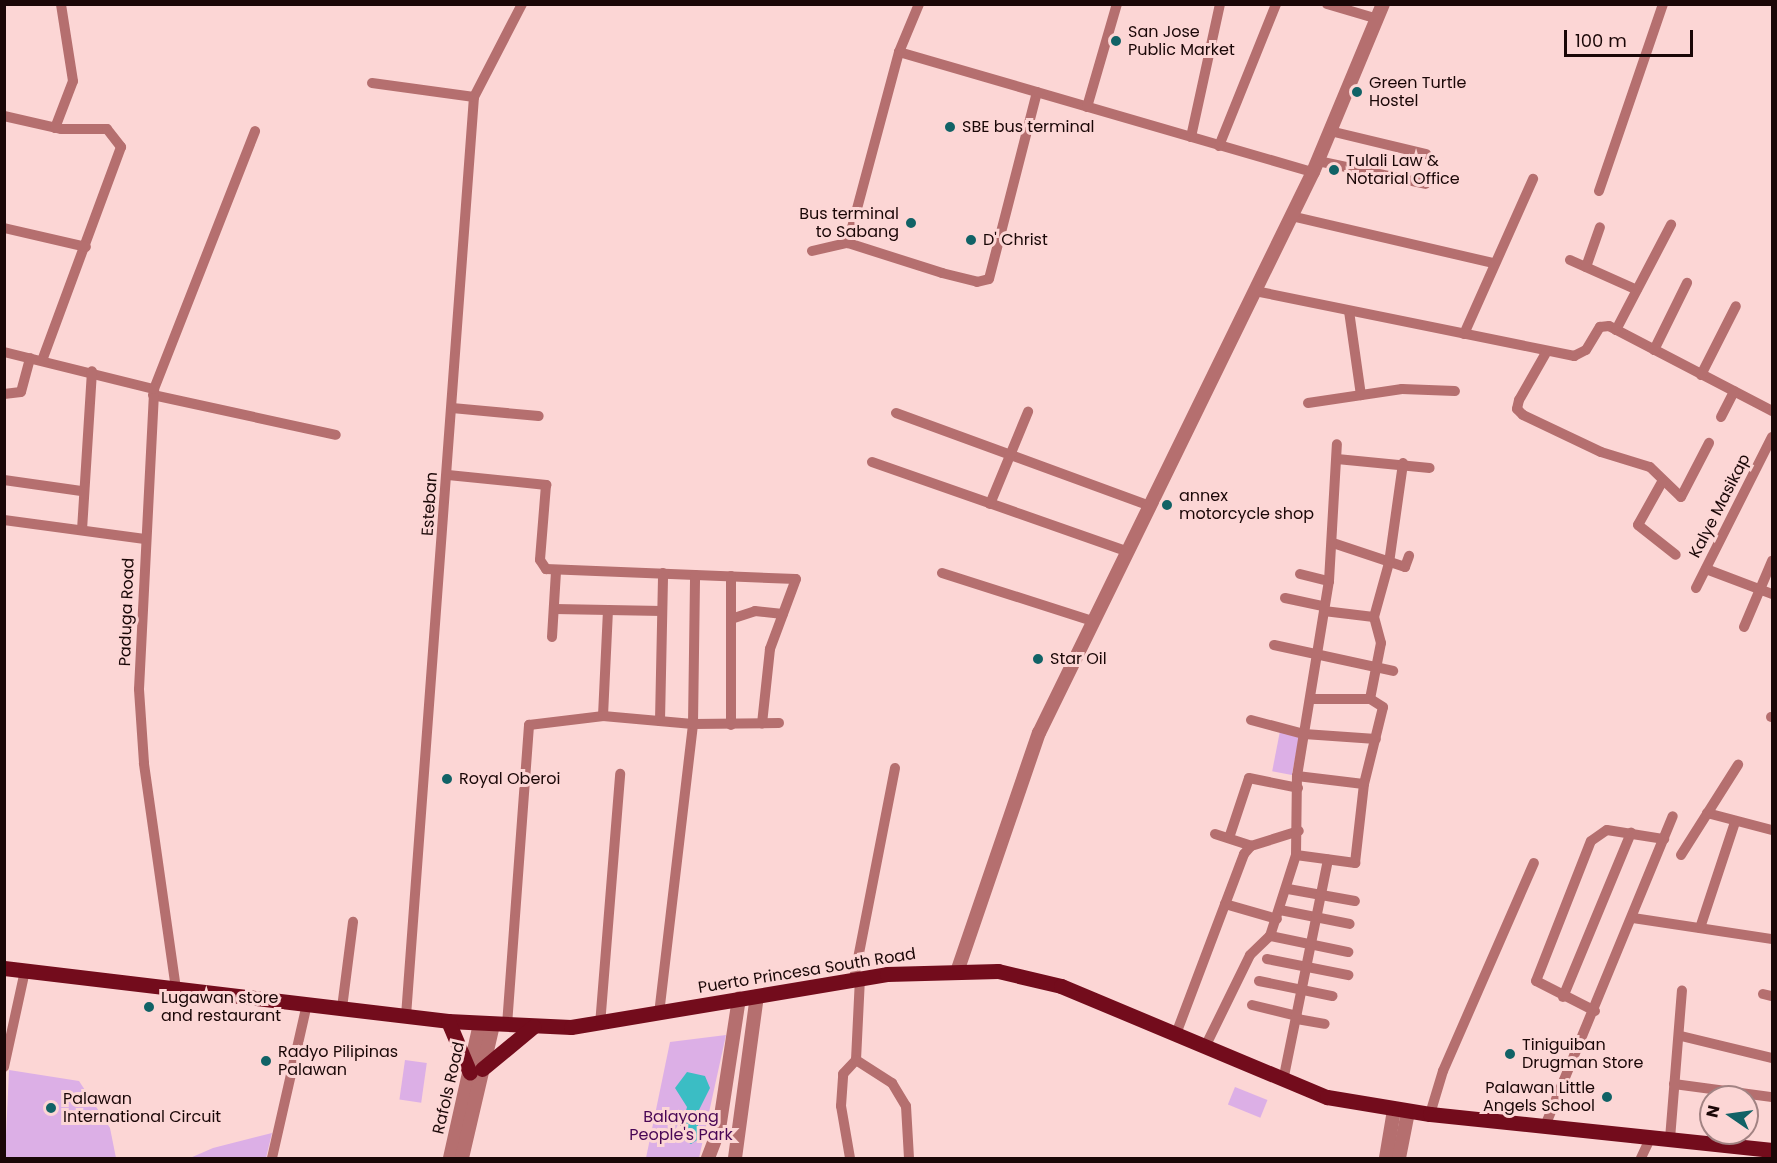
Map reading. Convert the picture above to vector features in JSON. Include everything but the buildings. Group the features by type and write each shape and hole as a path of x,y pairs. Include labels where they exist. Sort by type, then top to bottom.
{"main road":[{"name":"Puerto Princesa South Road","path":"4,969 448,1021 534,1026 600,1025 857,979 958,969 1061,986 1283,1081 1327,1097 1401,1111 1670,1139 1731,1152 1773,1150"},
{"path":"448,1021 476,1071 534,1026"}],"street":[{"path":"55,128 73,81 61,4"},
{"name":"Esteban","path":"406,1016 448,475 474,97 522,4"},
{"path":"848,243 899,52 919,4"},
{"path":"1088,107 1117,4"},
{"path":"1191,137 1220,4"},
{"path":"1219,146 1276,4"},
{"path":"1327,4 1378,20"},
{"path":"958,969 1040,733 1148,505 1315,167 1383,4"},
{"path":"1599,191 1663,4"},
{"path":"899,52 1219,146 1315,167 1426,184"},
{"path":"372,83 474,97"},
{"path":"812,251 848,243 977,282 989,279 1037,92"},
{"path":"4,116 55,128 107,129 120,140 119,159 42,360"},
{"name":"Paduga Road","path":"176,988 144,763 139,689 154,392 255,131"},
{"path":"1330,131 1426,154"},
{"path":"1464,334 1493,263 1533,179"},
{"path":"1291,216 1493,263"},
{"path":"1616,330 1671,225"},
{"path":"1586,267 1600,226"},
{"path":"4,228 86,247"},
{"path":"1570,260 1637,290"},
{"path":"1654,350 1687,283"},
{"path":"1255,291 1547,351 1580,355 1600,327 1616,330 1773,411"},
{"path":"1701,375 1736,306"},
{"path":"1349,311 1361,395"},
{"path":"1547,351 1518,412 1601,452 1650,467 1662,482 1684,496 1709,443"},
{"path":"4,352 93,371 154,392 336,435"},
{"path":"4,394 21,392 30,358"},
{"path":"82,530 81,491 93,371"},
{"path":"1308,403 1402,388 1455,391"},
{"path":"1721,417 1734,392"},
{"path":"452,408 539,416"},
{"path":"990,504 1028,412"},
{"path":"896,413 1148,505"},
{"name":"Kalye Masikap","path":"1696,588 1773,437"},
{"path":"1205,1047 1246,962 1270,936 1288,889 1296,855 1299,831 1297,776 1329,581 1337,444"},
{"path":"1337,459 1403,463 1430,468"},
{"path":"1761,459 1773,463"},
{"path":"872,462 1126,551"},
{"path":"1370,699 1381,643 1374,617 1389,563 1403,463"},
{"path":"448,475 546,485 540,560 543,567 556,571 796,579 768,657 762,724"},
{"path":"4,480 81,491"},
{"path":"1662,482 1638,525 1676,555"},
{"path":"4,520 145,539"},
{"path":"1333,543 1406,567 1409,556"},
{"path":"1743,627 1758,589 1773,561"},
{"path":"1706,568 1773,594"},
{"path":"552,637 556,571"},
{"path":"660,722 663,573"},
{"path":"942,573 1092,621"},
{"path":"1300,574 1329,581"},
{"path":"658,1014 693,724 695,575"},
{"path":"731,576 731,725"},
{"path":"1285,598 1324,609 1374,617"},
{"path":"555,609 662,610"},
{"path":"603,716 608,610"},
{"path":"731,619 755,611 783,614"},
{"path":"1274,645 1393,670"},
{"path":"1296,855 1355,863 1364,784 1383,706 1370,699 1310,699"},
{"path":"493,1025 526,732 532,724 603,716 693,724 779,723"},
{"path":"1251,720 1304,734 1376,740"},
{"path":"1681,855 1738,765"},
{"path":"850,1158 841,1106 843,1074 856,1060 857,979 895,768"},
{"path":"600,1025 621,774"},
{"path":"1297,776 1364,784"},
{"path":"1229,838 1250,777 1298,788"},
{"path":"1707,813 1773,831"},
{"path":"1545,1126 1595,1011 1673,816"},
{"path":"1700,928 1735,822"},
{"path":"1215,834 1251,846 1299,831"},
{"path":"1595,1011 1563,997 1536,981 1591,841 1598,831 1664,838"},
{"path":"1563,997 1631,833"},
{"path":"1176,1034 1225,904 1251,846"},
{"path":"1283,1081 1313,945 1328,860"},
{"path":"1430,1114 1443,1071 1534,863"},
{"path":"1288,889 1355,901"},
{"path":"1225,904 1350,924"},
{"path":"1632,918 1773,939"},
{"path":"342,1008 353,922"},
{"path":"1270,936 1348,952"},
{"path":"1267,959 1348,975"},
{"path":"4,1067 25,971"},
{"path":"1259,981 1332,996"},
{"path":"1670,1139 1674,1083 1681,1036 1682,990"},
{"path":"739,999 710,1155 735,1157 757,996"},
{"path":"272,1158 307,1004"},
{"path":"1252,1005 1325,1024"},
{"name":"Rafols Road","path":"450,1158 476,1071 493,1025"},
{"path":"1681,1036 1773,1058"},
{"path":"856,1060 892,1083 906,1106 909,1158"},
{"name":"Rafols Road","path":"462,1158 476,1071"},
{"path":"1674,1083 1773,1097"},
{"path":"1386,1158 1401,1111"},
{"path":"1399,1158 1401,1111"},
{"path":"1641,1158 1651,1137"}],"green space":[{"path":"1280,731 1300,735 1292,775 1272,771"},
{"name":"Balayong People's Park","path":"726,1035 699,1158 646,1158 670,1042"},
{"path":"405,1060 427,1063 421,1103 399,1100"},
{"name":"Palawan International Circuit","path":"9,1070 79,1081 110,1128 116,1158 5,1158"},
{"path":"1235,1087 1267,1100 1260,1118 1228,1105"},
{"name":"Palawan International Circuit","path":"272,1133 266,1158 190,1158 213,1148"}],"water":[{"path":"687,1072 705,1076 710,1088 697,1114 699,1139 691,1144 679,1137 687,1107 675,1088"}],"place":[{"name":"San Jose Public Market","path":"1116,41"},
{"name":"Green Turtle Hostel","path":"1357,92"},
{"name":"SBE bus terminal","path":"950,127"},
{"name":"Tulali Law & Notarial Office","path":"1334,170"},
{"name":"Bus terminal to Sabang","path":"911,223"},
{"name":"D' Christ","path":"971,240"},
{"name":"annex motorcycle shop","path":"1167,505"},
{"name":"Star Oil","path":"1038,659"},
{"name":"Royal Oberoi","path":"447,779"},
{"name":"Lugawan store and restaurant","path":"149,1007"},
{"name":"Tiniguiban Drugman Store","path":"1510,1054"},
{"name":"Radyo Pilipinas Palawan","path":"266,1061"},
{"name":"Palawan Little Angels School","path":"1607,1097"},
{"name":"Palawan International Circuit","path":"51,1108"}]}
